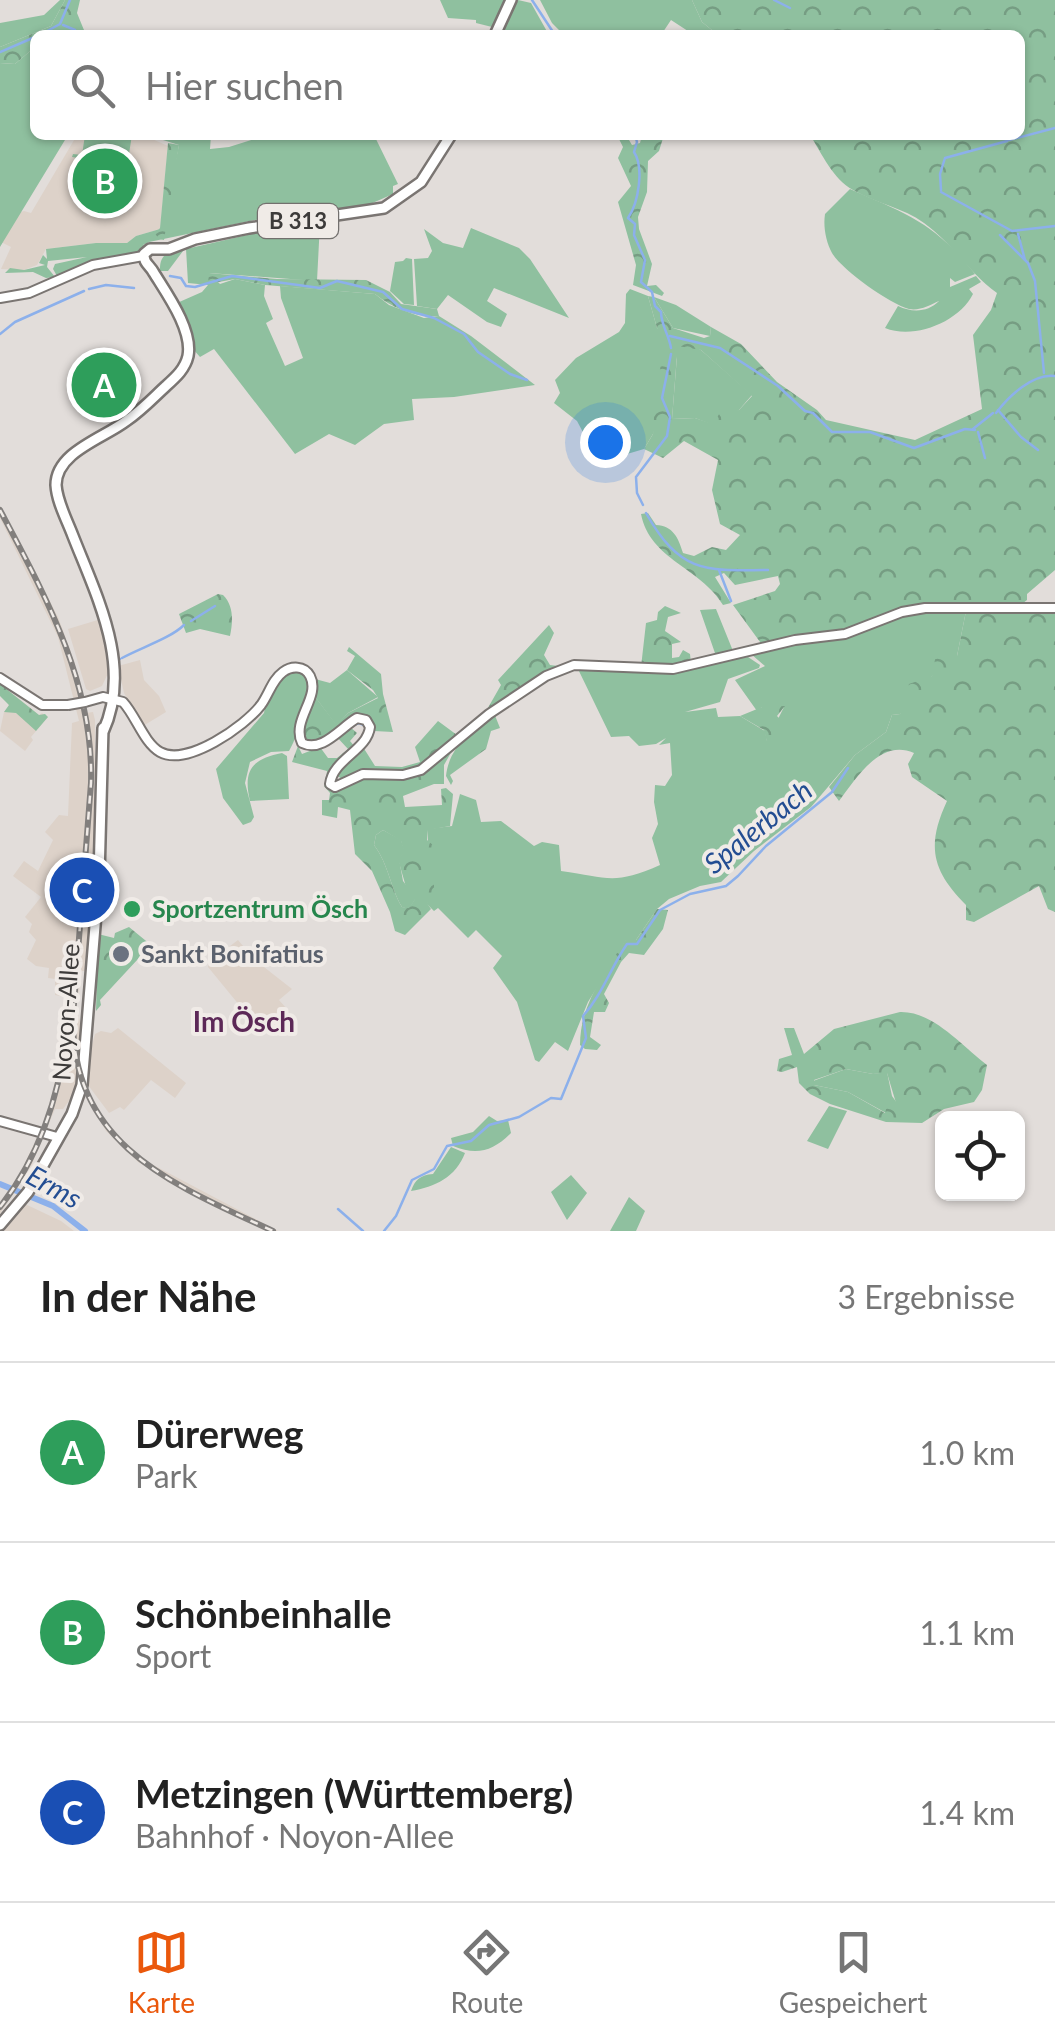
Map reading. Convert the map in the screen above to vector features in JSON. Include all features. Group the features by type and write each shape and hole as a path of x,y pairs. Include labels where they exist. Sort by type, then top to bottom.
{"main road":[{"path":"497,30 511,0"},
{"name":"B 313","path":"152,259 195,238 384,208 422,182 448,140"},
{"path":"0,298 42,288 93,264 152,259"},
{"name":"Noyon-Allee","path":"0,1224 25,1196 72,1114 82,1084 97,884 102,732 114,704 115,680 104,618 59,501 58,476 72,456 127,421 184,367 189,350 187,338 152,259"},
{"path":"0,678 42,705 89,701 114,704 155,749 170,755 216,742 261,705 277,677 292,668 304,670 310,677 310,693 298,731 305,746 319,745 358,718 370,725 368,738 331,775 330,784 335,787 363,774 421,770 489,714 566,667 586,664 664,670 795,640 835,636 926,608 1055,608"},
{"path":"0,1121 58,1137"},
{"path":"41,1130 50,1138 50,1148"}],"shaded area":[{"path":"74,140 154,140 168,146 160,229 127,243 46,249 37,265 24,270 1,269 11,247 1,242 18,213 31,213"},
{"path":"0,506 58,617 86,713 93,712 95,720 96,857 87,971 82,971 76,1010 82,1026 78,1058 85,1088 109,1129 140,1158 278,1231 269,1231 229,1212 138,1162 106,1131 80,1086 63,1109 55,1109 32,1164 0,1214 0,1205 15,1184 45,1121 61,1058 65,997 55,995 55,979 48,978 49,968 36,966 27,959 36,940 29,932 32,924 25,917 41,897 13,876 24,861 38,871 53,840 45,832 59,815 68,816 72,723 79,721 58,637 0,518"},
{"path":"101,619 110,669 102,686 90,691 86,689 68,629"},
{"path":"140,660 144,680 159,696 166,712 143,726 124,693 118,666"},
{"path":"0,684 39,715 48,717 25,751 0,731 9,706"},
{"path":"238,940 255,960 292,989 279,1000 287,1009 263,1034 208,967 209,962"},
{"path":"118,1028 186,1083 175,1098 151,1080 124,1110 120,1107 109,1113 88,1085 90,1053 95,1034 111,1033"},
{"path":"25,1204 61,1221 74,1231 0,1231"}],"green space":[{"path":"65,0 51,26 30,30 30,35 0,47 0,23 44,15"},
{"path":"65,0 80,0 77,13 84,30 41,30 51,26"},
{"path":"440,0 508,0 495,30 476,20 448,18"},
{"path":"518,0 531,3 546,30 503,30"},
{"path":"540,0 692,0 702,22 712,30 686,30 671,20 664,30 559,30"},
{"path":"692,0 1055,0 1055,570 1018,607 925,605 845,632 763,646 733,605 775,591 780,584 778,576 735,585 724,573 715,577 731,603 723,605 702,581 665,553 646,530 641,514 648,513 656,525 674,533 683,553 694,556 712,547 726,550 740,535 720,524 712,490 718,460 684,441 663,458 644,449 653,434 655,392 664,351 677,355 672,419 695,418 713,424 721,411 739,410 752,396 701,350 672,345 657,328 648,296 654,297 673,328 704,338 710,336 711,327 741,344 777,382 826,420 915,440 982,409 973,335 991,310 997,293 924,223 846,185 813,140 1025,140 1025,30 712,30 702,22"},
{"path":"30,35 30,51 15,64 0,63 0,47"},
{"path":"30,51 30,140 65,140 0,247 0,63 15,64"},
{"path":"84,140 131,140 128,160 100,157 132,162 131,166 72,157 82,155"},
{"path":"163,140 211,140 210,149 251,140 376,140 398,184 393,186 393,194 368,205 260,219 149,242 143,245 147,248 140,255 57,276 55,264 87,257 48,261 47,267 55,277 33,272 5,273 10,268 24,270 45,265 39,263 43,255 47,259 46,249 127,243 160,229 160,239 179,145"},
{"path":"620,140 629,140 632,145 641,140 662,140 659,151 648,161 647,192 638,217 652,264 647,286 656,285 664,293 662,296 633,285 636,265 618,202 631,186 618,158 623,147"},
{"path":"168,143 179,145 164,240 155,234 160,228"},
{"path":"850,189 933,231 975,274 955,282 950,278 950,287 976,276 981,282 969,289 973,294 957,313 922,330 885,328 898,306 920,310 939,301 917,309 901,306 867,286 837,260 827,239 825,214"},
{"path":"369,214 320,223 317,281 209,273 220,284 235,279 265,285 264,296 273,319 266,323 285,366 303,358 280,286 375,294 389,305 424,318 439,316 535,385 412,399 414,420 384,424 355,445 329,434 295,454 214,349 200,357 193,349 177,303 202,292 208,285 188,283 186,249 278,228 186,247 168,271 160,271 161,261 177,247 228,233"},
{"path":"471,228 519,248 569,318 494,288 487,301 507,314 501,327 448,295 437,309 417,306 414,259 428,258 432,251 424,229 443,243 463,248"},
{"path":"412,259 414,305 404,304 390,291 395,262"},
{"path":"209,273 366,280 390,292 401,304 437,309 439,316 405,311 375,294 235,279 208,284"},
{"path":"630,289 648,296 657,328 701,350 752,395 739,410 713,425 695,418 672,419 677,356 653,434 644,449 617,457 594,453 577,421 554,403 560,393 555,380 576,358 619,332 625,323 626,294"},
{"path":"654,297 676,305 711,327 710,336 673,328"},
{"path":"218,594 227,599 231,609 230,636 200,629 186,633 179,614"},
{"path":"665,606 681,613 668,617 665,631 681,642 672,644 672,658 679,657 683,650 690,654 691,663 641,667 646,623 657,620 658,612"},
{"path":"716,609 733,651 716,656 700,610"},
{"path":"915,611 966,611 957,656 932,676 900,714 892,715 886,732 855,755 811,807 721,882 669,899 657,909 636,940 626,940 588,1002 568,1051 555,1042 539,1062 535,1060 517,1002 493,968 502,956 476,930 468,938 438,908 434,911 427,904 428,829 452,826 460,794 476,800 481,822 501,821 534,846 542,842 559,845 561,871 620,878 660,865 652,838 658,824 655,785 665,786 672,775 670,743 659,745 666,738 639,746 629,736 611,737 577,667 653,671 748,657 759,668 728,679 720,702 685,712 716,708 718,717 740,716 765,731 767,741 784,707 762,707 757,711 735,680 765,666 751,654"},
{"path":"966,611 1055,611 1055,912 1048,909 1039,886 974,922 966,920 966,905 946,881 936,857 936,831 947,801 912,777 908,764 914,753 902,750 881,755 862,771 839,801 829,787 855,755 886,732 892,715 900,714 909,684 932,676 936,654 957,656"},
{"path":"549,625 554,633 544,655 550,665 558,666 485,713 501,685 498,680"},
{"path":"349,647 381,674 393,732 374,731 368,718 318,741 304,740 301,729 313,694 336,724 348,713 378,698 347,670 355,656 347,651"},
{"path":"292,669 306,673 300,725 289,751 271,752 250,762 245,783 254,817 243,825 223,798 216,769 264,713 274,689"},
{"path":"347,670 378,697 348,713 336,725 313,694 315,679 330,683"},
{"path":"0,684 39,715 48,717 36,731 16,713 4,712 9,705 0,696"},
{"path":"785,706 777,716 782,721 767,742 764,730 740,716 762,707"},
{"path":"494,713 500,728 491,731 486,749 450,775 451,785 446,776 452,756 470,733"},
{"path":"438,721 457,735 419,767 404,772 359,772 342,779 336,775 363,747 375,766 402,767 420,762 415,747"},
{"path":"349,726 357,733 350,741 355,747 326,780 327,771 292,762 298,746 302,754 320,747 328,758 337,758 348,749 335,735"},
{"path":"453,749 444,765 444,784 403,796 405,807 442,805 441,789 453,794 450,826 428,830 427,840 434,846 434,893 427,903 431,909 405,935 395,931 372,871 355,854 350,810 338,807 337,818 322,815 322,800 329,800 326,783 330,786 364,777 406,778 428,770","holes":["383,830 401,841 404,852 398,859 408,894 415,899 409,908 402,907 374,845 376,835"]},
{"path":"282,753 287,756 289,799 250,801 248,782 252,768 263,759"},
{"path":"383,830 401,840 405,852 399,859 403,881 416,898 409,909 402,907 374,845 376,835"},
{"path":"657,909 668,910 663,929 644,955 629,953 621,962 604,994 609,1003 605,1012 594,1012 590,1037 601,1045 597,1050 585,1049 580,1045 581,1030 595,989 626,939 636,940"},
{"path":"129,927 151,945 100,1000 96,1011 98,934 114,938 115,933"},
{"path":"900,1012 935,1023 987,1065 982,1090 974,1102 935,1111 922,1123 886,1122 810,1094 799,1083 797,1067 777,1071 779,1059 792,1055 784,1028 794,1028 804,1054 834,1029","holes":["846,1069 887,1073 896,1103 887,1106 885,1113 848,1092 814,1085 814,1080"]},
{"path":"846,1069 873,1074 887,1072 897,1103 886,1113 848,1092 814,1085 813,1081"},
{"path":"829,1106 847,1111 828,1149 807,1141"},
{"path":"489,1116 497,1121 508,1120 511,1133 484,1150 453,1146 451,1138 473,1132"},
{"path":"451,1147 465,1153 450,1175 436,1184 411,1191 419,1179 433,1174"},
{"path":"571,1175 587,1193 567,1220 551,1192"},
{"path":"629,1197 645,1211 636,1231 610,1231"}],"waterway":[{"path":"49,30 60,24 70,0"},
{"path":"532,0 552,30"},
{"path":"774,0 790,8"},
{"path":"63,25 75,30"},
{"path":"0,52 30,39"},
{"path":"1025,136 1055,128"},
{"path":"636,140 634,152 639,185 628,218 635,224 634,235 645,260 641,282 652,292 671,348"},
{"path":"941,190 945,158 1007,141"},
{"path":"941,192 1012,231 1055,226"},
{"path":"1018,234 1025,260"},
{"path":"1000,235 1028,263 1035,281 1044,373"},
{"path":"170,276 195,287 232,276 320,288 337,281 383,292 402,309 434,318 464,334 478,352 510,374 527,380"},
{"path":"89,289 106,285 134,288"},
{"path":"0,334 15,322 84,291"},
{"path":"670,336 720,348 778,386 832,432 870,432 914,448 965,429 975,430"},
{"path":"643,505 636,477 667,436 670,417 662,398 671,354"},
{"path":"996,413 1030,382 1055,376"},
{"path":"998,410 1038,450"},
{"path":"973,429 993,413"},
{"path":"978,432 985,458"},
{"path":"646,513 658,533 683,558 710,568 768,570"},
{"path":"719,570 731,601"},
{"path":"191,621 215,606"},
{"path":"122,658 184,625"},
{"path":"351,726 366,726"},
{"name":"Spalerbach","path":"384,1231 396,1216 412,1180 434,1169 447,1146 471,1141 489,1125 519,1117 551,1098 561,1099 586,1038 583,1016 627,944 637,944 660,910 690,894 726,886 766,846 832,792 848,768"},
{"name":"Erms","path":"0,1184 53,1206 85,1231"},
{"name":"Spalerbach","path":"338,1209 363,1231"}],"railway":[{"path":"0,510 64,641 90,746 91,783 73,1016 77,1060 89,1097 109,1128 134,1154 199,1196 273,1231"},
{"path":"0,1207 25,1169 45,1126 66,1037"}],"place":[{"name":"Schönbeinhalle","path":"105,181"},
{"name":"Dürerweg","path":"104,385"},
{"name":"Metzingen (Württemberg)","path":"82,890"},
{"name":"Sportzentrum Ösch","path":"132,909"},
{"name":"Sankt Bonifatius","path":"121,954"}],"district":[{"name":"Im Ösch","path":"244,1022"}]}
